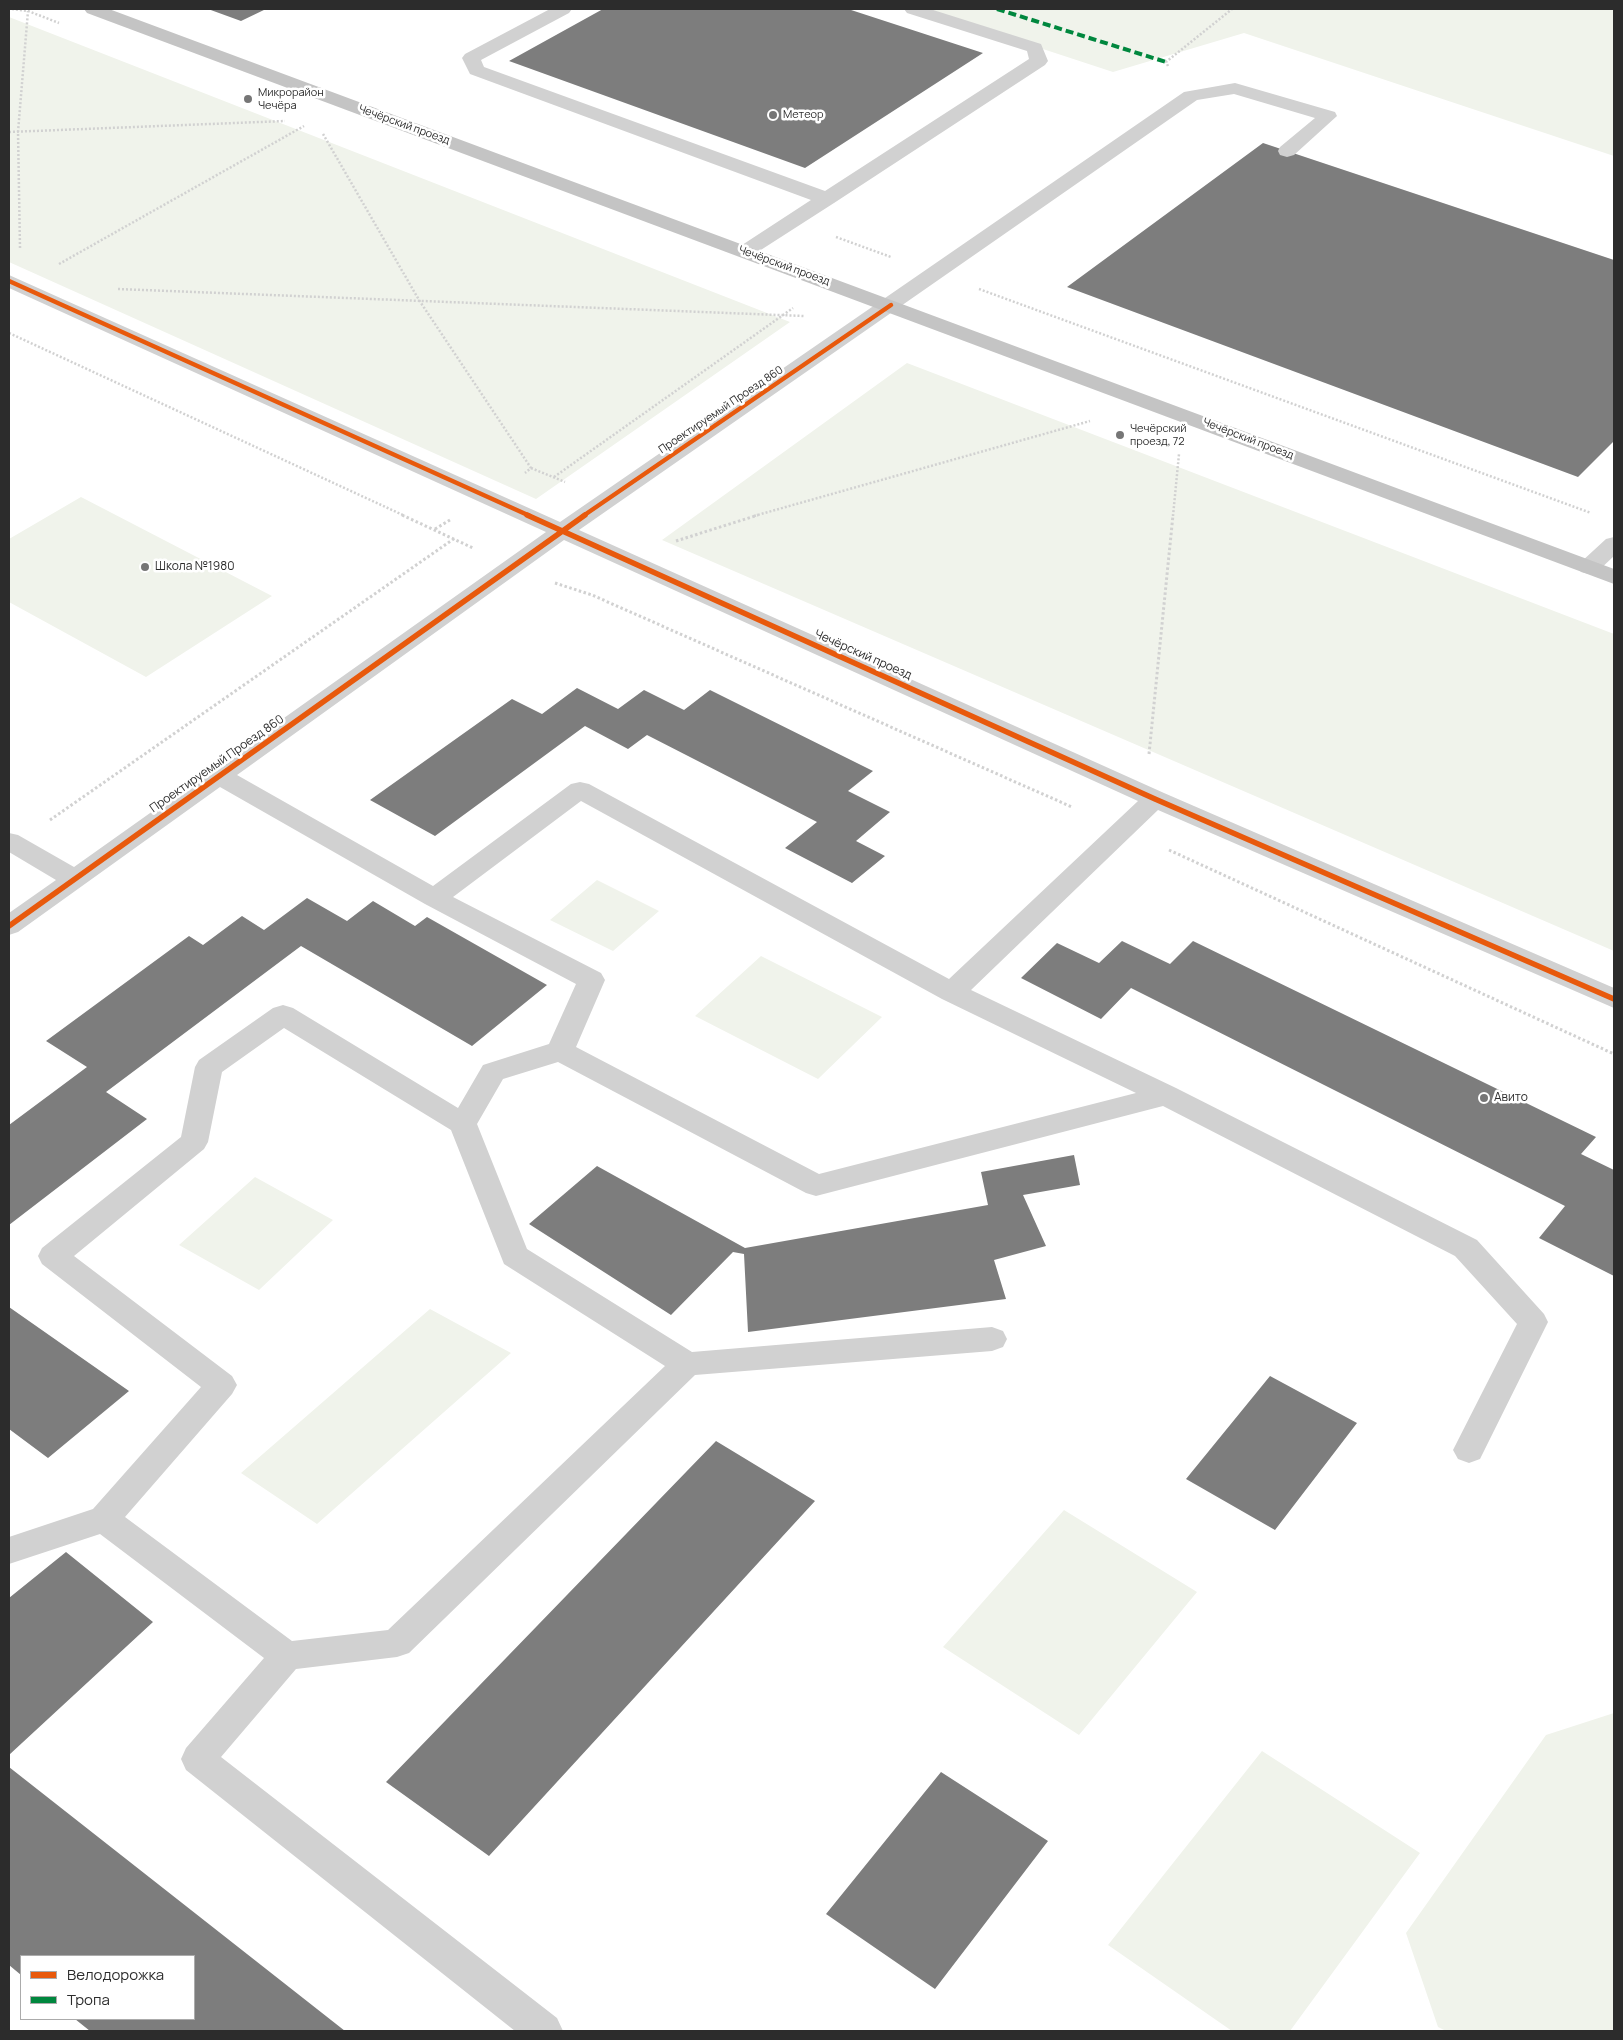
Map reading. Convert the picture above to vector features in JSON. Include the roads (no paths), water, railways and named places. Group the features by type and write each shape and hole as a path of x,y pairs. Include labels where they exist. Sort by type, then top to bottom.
{"main road":[{"name":"Чечёрский проезд","path":"94,9 891,305 1614,577"}],"street":[{"path":"563,9 472,58 476,70 826,199"},
{"path":"746,252 1039,61 1035,48 913,9"},
{"name":"Проектируемый Проезд 860","path":"9,926 562,532 1191,96 1235,88 1328,116 1286,151"},
{"name":"Чечёрский проезд","path":"14,283 1155,799 1614,999"},
{"path":"1589,567 1614,544"},
{"path":"219,776 434,898 591,980 560,1051"},
{"path":"434,898 580,790 952,992 1166,1095 1466,1248 1533,1322 1469,1450"},
{"path":"952,992 1155,799"},
{"path":"12,842 75,879"},
{"path":"9,1550 104,1519 221,1386 53,1256 194,1142 209,1067 283,1015 463,1124 515,1256 687,1364 992,1339"},
{"path":"463,1124 493,1072 560,1051 816,1185 1166,1095"},
{"path":"544,2031 198,1759 287,1656 397,1643 687,1364"},
{"path":"104,1519 287,1656"}],"place":[{"name":"Микрорайон Чечёра","path":"248,99"},
{"name":"Метеор","path":"773,115"},
{"name":"Чечёрский проезд, 72","path":"1120,435"},
{"name":"Школа №1980","path":"145,567"},
{"name":"Авито","path":"1484,1098"}]}
